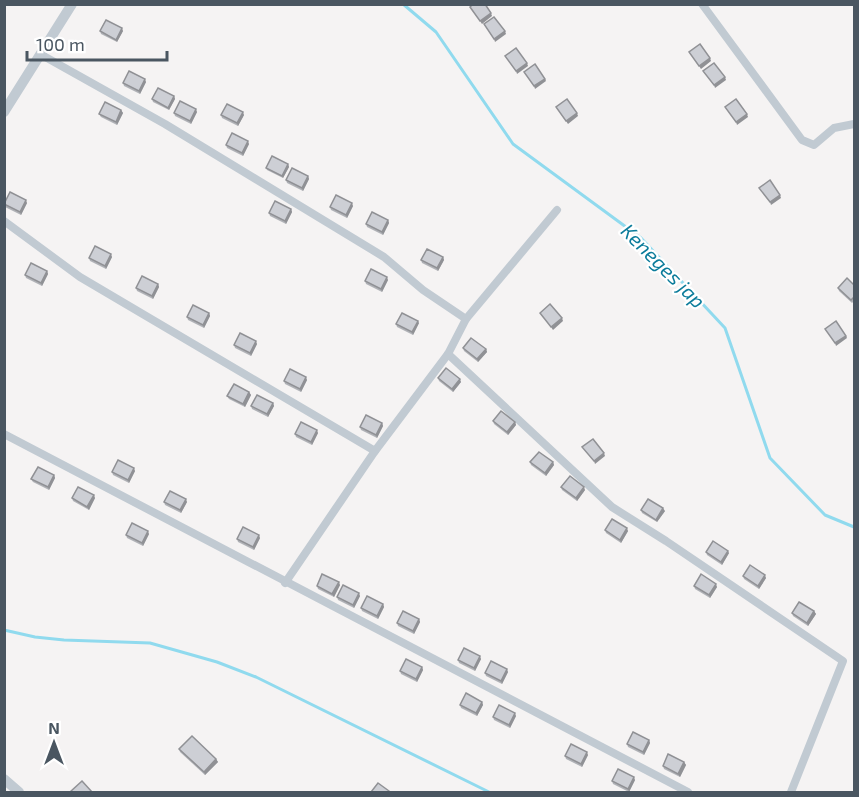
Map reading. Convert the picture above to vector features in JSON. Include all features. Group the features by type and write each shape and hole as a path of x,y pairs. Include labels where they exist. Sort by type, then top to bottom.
{"street":[{"path":"4,112 72,4"},
{"path":"702,4 802,140 814,145 834,128 855,124"},
{"path":"40,54 165,124 384,258 423,290 466,319"},
{"path":"285,583 375,451 448,354 466,319 557,210"},
{"path":"4,221 80,277 375,451"},
{"path":"448,354 612,507 676,547 843,661 791,792"},
{"path":"4,435 688,792"},
{"path":"4,779 19,792"}],"building":[{"path":"473,4 485,4 491,13 480,21 470,7"},
{"path":"494,17 505,31 494,39 484,24"},
{"path":"106,20 122,28 116,40 100,31"},
{"path":"700,44 710,58 699,66 689,52"},
{"path":"516,48 527,63 516,71 505,56"},
{"path":"714,63 725,77 714,85 703,71"},
{"path":"535,64 545,79 534,86 524,72"},
{"path":"129,71 145,79 139,91 123,83"},
{"path":"158,88 174,96 168,108 152,99"},
{"path":"567,99 577,113 566,121 556,107"},
{"path":"736,99 747,114 736,122 725,107"},
{"path":"180,101 196,109 190,121 174,113"},
{"path":"105,102 121,110 116,122 99,114"},
{"path":"227,104 243,112 237,123 221,115"},
{"path":"232,133 248,141 242,153 226,145"},
{"path":"272,156 288,164 282,176 266,168"},
{"path":"292,168 308,176 302,188 286,180"},
{"path":"770,180 780,195 770,202 759,188"},
{"path":"10,192 26,200 20,212 4,204"},
{"path":"336,195 352,203 346,215 330,207"},
{"path":"275,201 291,209 285,221 269,213"},
{"path":"372,212 388,220 382,232 366,224"},
{"path":"95,246 111,254 105,266 89,258"},
{"path":"427,249 443,257 437,268 421,260"},
{"path":"31,263 47,271 41,283 25,275"},
{"path":"371,269 387,277 381,289 365,281"},
{"path":"142,276 158,284 152,296 136,288"},
{"path":"847,278 855,286 855,296 851,300 838,288"},
{"path":"550,304 562,318 551,327 540,313"},
{"path":"193,305 209,313 203,325 187,317"},
{"path":"402,313 418,321 412,332 396,324"},
{"path":"836,321 846,336 835,343 825,329"},
{"path":"240,333 256,341 250,353 234,345"},
{"path":"471,338 486,349 477,359 463,348"},
{"path":"446,368 460,379 452,389 438,378"},
{"path":"290,369 306,377 300,389 284,381"},
{"path":"234,384 249,392 243,404 227,396"},
{"path":"257,395 273,403 267,414 251,406"},
{"path":"501,411 515,422 507,432 493,421"},
{"path":"366,415 382,423 376,435 360,427"},
{"path":"301,422 317,430 311,442 295,434"},
{"path":"593,439 604,453 594,461 582,447"},
{"path":"539,452 553,462 545,473 530,462"},
{"path":"118,460 134,468 128,480 112,472"},
{"path":"38,467 54,475 48,487 31,479"},
{"path":"570,476 584,487 576,498 561,487"},
{"path":"78,487 94,495 87,507 72,498"},
{"path":"170,491 186,499 180,510 164,502"},
{"path":"648,499 663,508 656,520 641,510"},
{"path":"612,519 627,528 620,540 605,530"},
{"path":"132,523 148,531 142,543 126,535"},
{"path":"243,527 259,535 253,547 237,539"},
{"path":"713,541 728,551 721,562 706,552"},
{"path":"750,565 765,575 758,586 743,576"},
{"path":"322,574 339,582 332,594 317,586"},
{"path":"701,574 716,584 709,595 694,586"},
{"path":"343,585 359,593 353,605 337,597"},
{"path":"367,596 383,604 377,616 361,608"},
{"path":"799,602 814,611 807,623 792,613"},
{"path":"403,611 419,619 413,631 397,623"},
{"path":"464,648 480,656 474,668 458,660"},
{"path":"406,659 422,667 416,679 400,671"},
{"path":"491,661 507,669 501,681 485,673"},
{"path":"466,693 482,702 476,713 460,705"},
{"path":"499,705 515,713 509,725 493,717"},
{"path":"633,732 649,740 643,752 627,744"},
{"path":"192,736 216,759 204,772 179,749"},
{"path":"571,744 587,752 581,764 565,756"},
{"path":"668,754 684,762 678,774 663,766"},
{"path":"618,769 634,777 628,789 612,781"},
{"path":"82,781 92,792 70,792"},
{"path":"378,783 389,791 371,792"}],"waterway":[{"name":"Keneges jap","path":"403,4 436,32 513,144 641,238 725,328 770,458 825,515 854,527"},
{"path":"4,630 35,637 64,640 150,643 217,662 256,677 489,792"}]}
